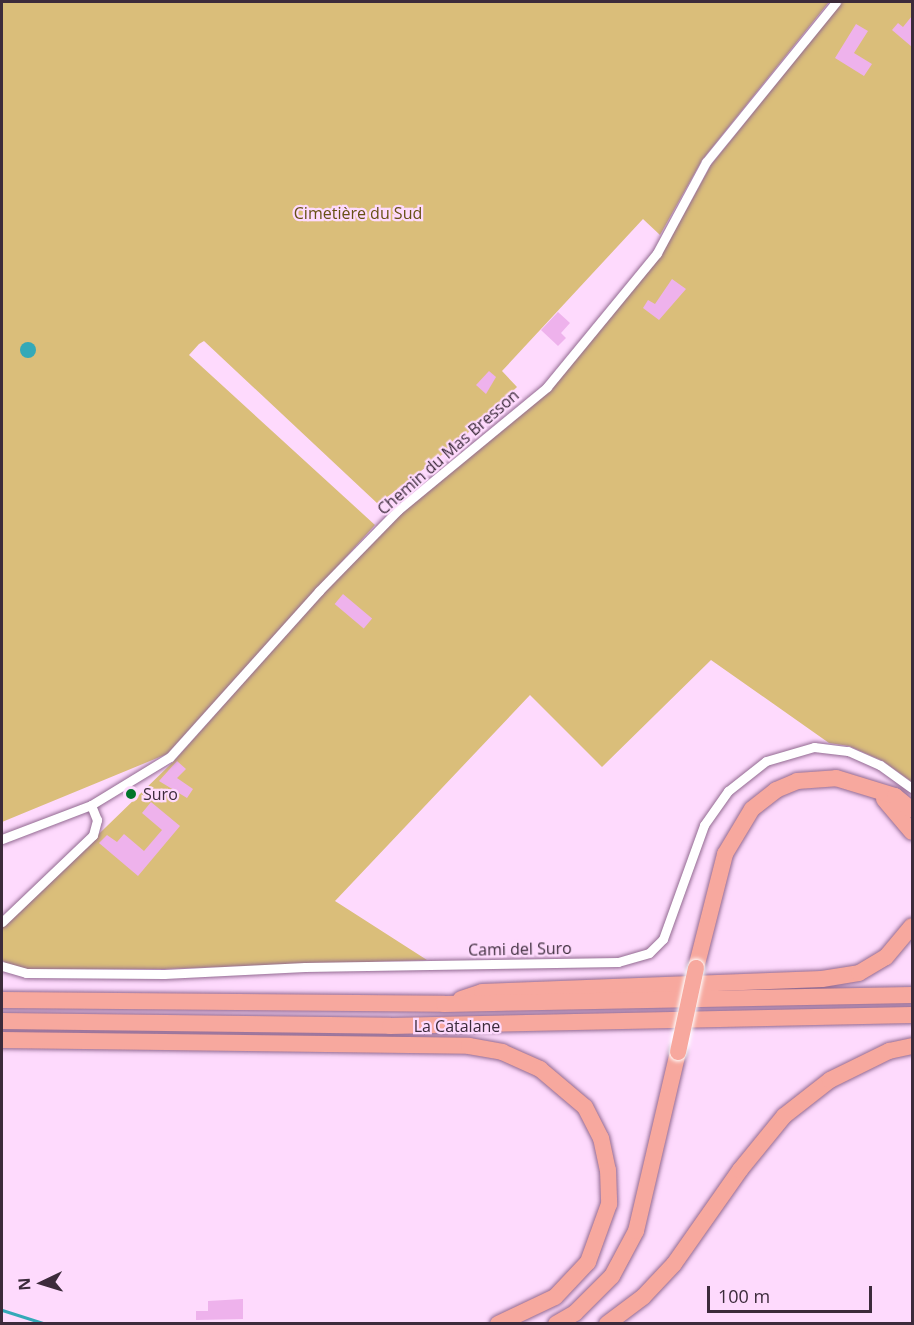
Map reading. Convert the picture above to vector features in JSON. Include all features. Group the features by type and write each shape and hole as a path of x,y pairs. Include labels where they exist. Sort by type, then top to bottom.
{"highway":[{"path":"556,1323 575,1313 612,1276 636,1231 696,969 725,854 752,809 776,790 797,781 837,778 864,784 895,796 912,810"},
{"path":"864,784 895,809 912,832"},
{"path":"444,1004 482,992 822,979 859,973 886,957 912,926"},
{"name":"La Catalane","path":"2,1000 444,1004 912,995"},
{"name":"La Catalane","path":"2,1021 402,1026 912,1015"},
{"path":"2,1040 469,1046 502,1052 540,1069 585,1107 601,1138 608,1170 609,1204 588,1262 555,1297 498,1323"},
{"path":"607,1323 643,1297 674,1264 740,1170 784,1116 830,1080 889,1051 912,1046"}],"street":[{"name":"Chemin du Mas Bresson","path":"2,839 91,805 170,757 319,591 398,510 547,387 657,253 706,162 836,2"},
{"name":"Cami del Suro","path":"2,966 26,974 164,974 305,967 618,962 649,953 663,939 704,825 728,791 766,761 814,747 848,751 880,765 912,788"},
{"path":"2,922 93,835 97,820 91,805"}],"green space":[{"name":"Cimetière du Sud","path":"2,2 829,2 702,160 660,235 643,219 502,371 517,387 456,444 378,504 204,341 199,344 189,355 375,525 167,754 2,822"},
{"path":"842,2 912,2 912,782 883,761 849,746 829,743 711,660 602,767 530,695 335,901 427,960 164,969 27,969 5,963 2,959 2,928 174,761 322,594 401,514 550,390 661,256 711,165"}],"water":[{"path":"28,342 36,350 28,358 20,350"}],"building":[{"path":"912,16 912,47 892,30 898,23 903,27"},
{"path":"856,24 868,31 854,53 872,64 864,76 835,58"},
{"path":"672,279 686,289 659,320 643,308 648,300 655,304"},
{"path":"558,312 570,323 561,333 566,338 558,346 541,330"},
{"path":"489,371 496,377 486,394 476,385"},
{"path":"343,594 372,618 364,628 335,604"},
{"path":"177,761 186,769 177,778 193,789 187,798 159,781"},
{"path":"151,802 180,826 138,876 99,843 107,835 117,842 124,834 144,851 162,830 142,813"},
{"path":"243,1299 243,1319 196,1320 196,1311 208,1311 208,1301"}],"waterway":[{"path":"2,1310 46,1324"}],"place":[{"name":"Suro","path":"131,794"}]}
